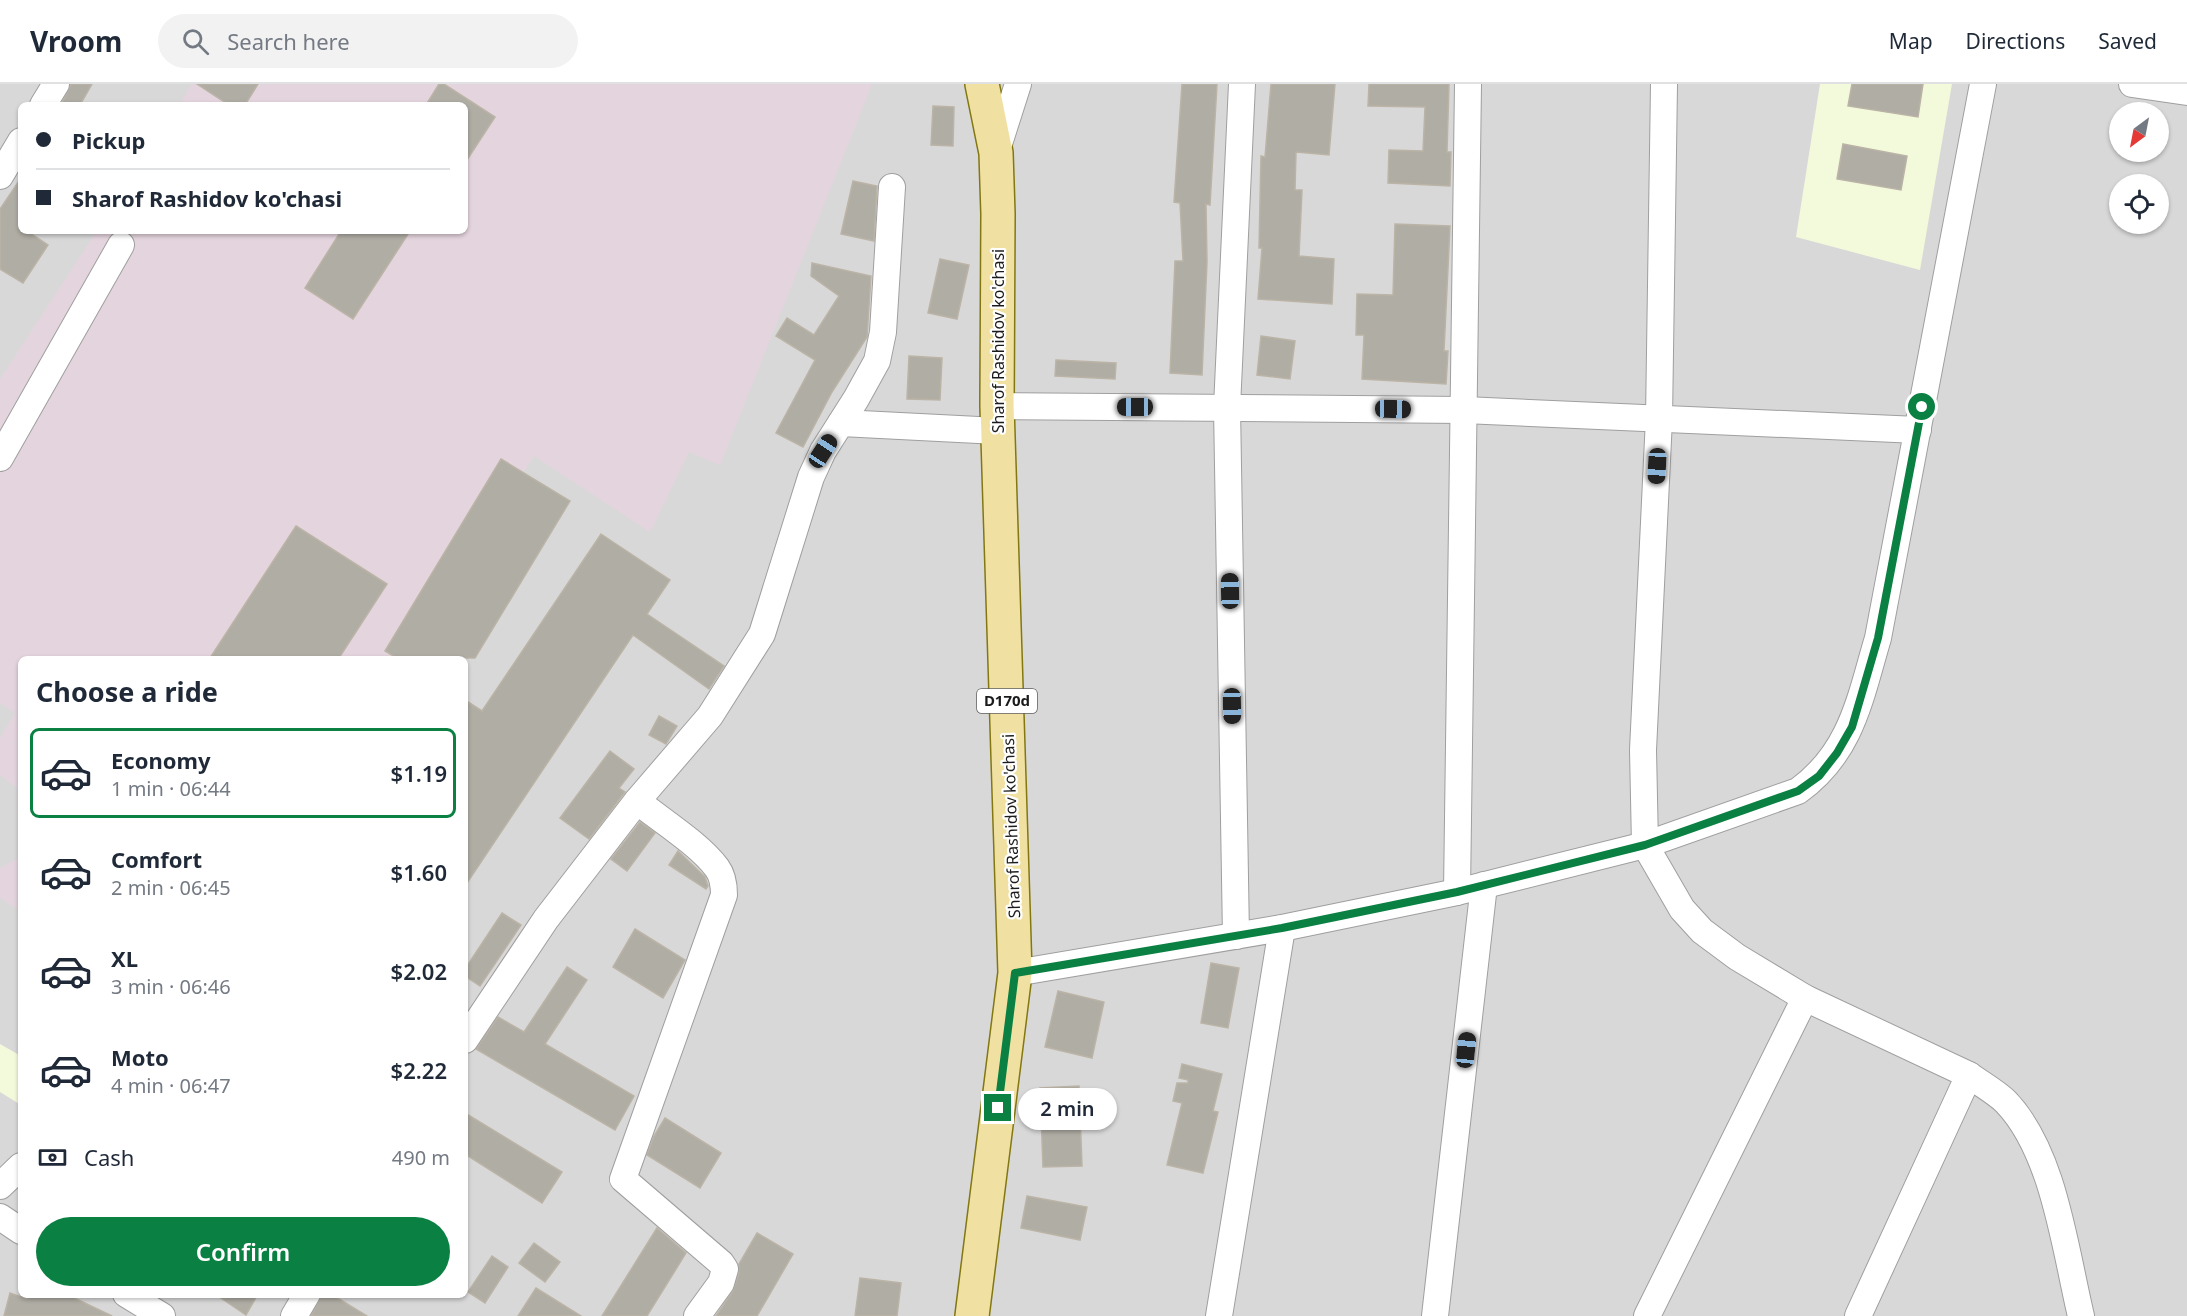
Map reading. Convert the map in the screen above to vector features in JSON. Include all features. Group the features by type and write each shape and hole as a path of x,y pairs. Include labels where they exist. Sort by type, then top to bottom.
{"main road":[{"name":"Sharof Rashidov ko'chasi","path":"972,1316 1015,973 997,418 996,153 982,84"}],"street":[{"path":"45,102 56,84"},
{"path":"996,153 1018,84"},
{"path":"1236,936 1227,407 1242,84"},
{"path":"1457,892 1468,84"},
{"path":"1664,84 1659,418 1643,750 1645,845 1682,909 1702,931 1737,957 1805,998 1969,1076 2005,1100 2023,1121 2038,1147 2081,1316"},
{"path":"1015,973 1282,928 1457,892 1645,845 1798,791 1819,776 1837,753 1852,727 1878,638 1983,84"},
{"path":"2132,84 2187,92"},
{"path":"0,176 18,146"},
{"path":"468,1036 546,919 637,801 710,716 762,634 811,477 823,451 877,361 883,332 892,187"},
{"path":"0,458 121,245"},
{"path":"841,423 1227,407 1464,410 1918,430"},
{"path":"637,801 719,869 723,882 724,895 622,1179 721,1263 725,1269 721,1283 697,1316"},
{"path":"1435,1316 1484,885"},
{"path":"1219,1316 1282,928"},
{"path":"1647,1316 1805,998"},
{"path":"1868,1312 1969,1076"},
{"path":"0,1186 18,1169"},
{"path":"133,1298 162,1316"},
{"path":"294,1316 305,1298"}],"shaded area":[{"path":"0,84 2187,84 2187,1316 0,1316"},
{"path":"192,84 197,84 224,102 181,102"},
{"path":"258,84 872,84 720,465 689,452 650,532 534,456 427,625 415,617 390,656 18,656 18,789 0,775 0,738 15,713 0,703 0,379 95,234 468,234 468,102 247,102"},
{"path":"1820,84 1952,84 1920,270 1796,237"},
{"path":"18,856 18,909 0,898 0,868 17,859"},
{"path":"0,1044 18,1054 18,1103 0,1092"}],"building":[{"path":"71,84 92,84 82,102 62,102"},
{"path":"197,84 258,84 247,102 224,102"},
{"path":"439,84 444,84 495,117 468,158 468,102 428,102"},
{"path":"1182,84 1217,84 1210,205 1206,204 1207,262 1202,375 1170,373 1175,261 1183,261 1180,203 1174,202"},
{"path":"1271,84 1335,84 1329,155 1296,152 1295,190 1302,190 1299,256 1334,259 1332,304 1258,299 1262,248 1259,248 1261,156 1265,157"},
{"path":"1369,84 1449,84 1447,152 1451,152 1450,186 1388,183 1389,150 1423,151 1425,107 1368,106"},
{"path":"1852,84 1923,84 1918,117 1848,106"},
{"path":"933,106 954,107 953,146 931,145"},
{"path":"1843,144 1907,156 1901,190 1837,179"},
{"path":"853,181 877,186 874,241 841,234"},
{"path":"18,182 18,234 32,234 48,245 23,283 0,269 0,209"},
{"path":"1395,224 1450,226 1444,351 1448,351 1446,384 1362,379 1364,335 1356,335 1357,294 1393,295"},
{"path":"339,234 408,234 353,319 305,288"},
{"path":"940,259 969,265 957,319 928,313"},
{"path":"812,263 871,276 867,337 832,392 803,447 776,433 815,360 776,336 787,318 814,335 839,296 811,276"},
{"path":"1261,336 1295,341 1290,379 1257,375"},
{"path":"909,356 942,358 940,400 907,399"},
{"path":"1056,360 1116,363 1115,379 1055,376"},
{"path":"501,459 570,501 475,658 468,658 468,656 394,656 385,651"},
{"path":"296,526 387,584 340,656 211,656"},
{"path":"601,534 670,580 647,614 724,666 709,689 633,635 468,882 468,702 482,711"},
{"path":"659,716 677,726 666,744 649,735"},
{"path":"610,751 634,769 619,788 625,792 589,839 560,818"},
{"path":"640,822 655,833 627,871 611,859"},
{"path":"678,851 705,877 708,886 706,889 669,865"},
{"path":"502,913 521,925 480,986 468,978 468,964"},
{"path":"635,929 685,960 663,998 613,967"},
{"path":"1211,963 1239,968 1228,1028 1201,1023"},
{"path":"567,967 587,980 545,1044 634,1096 615,1130 476,1049 498,1017 524,1032"},
{"path":"1058,991 1104,1002 1092,1058 1045,1047"},
{"path":"1182,1064 1222,1074 1213,1111 1218,1112 1203,1173 1167,1165 1182,1103 1173,1101 1177,1083 1188,1083 1188,1080 1179,1078"},
{"path":"1079,1086 1082,1166 1043,1167 1040,1088"},
{"path":"468,1115 562,1172 542,1203 468,1156"},
{"path":"665,1118 721,1153 700,1188 647,1155 654,1136"},
{"path":"1027,1196 1087,1207 1080,1240 1021,1228"},
{"path":"657,1228 686,1253 647,1316 602,1316"},
{"path":"757,1233 793,1254 757,1316 716,1316 733,1291 739,1273 739,1264"},
{"path":"534,1243 560,1262 545,1282 519,1263"},
{"path":"492,1256 508,1267 485,1303 468,1292"},
{"path":"860,1278 901,1283 897,1316 855,1316"},
{"path":"536,1288 581,1316 518,1316"},
{"path":"10,1293 18,1296 18,1298 27,1299 74,1298 112,1316 4,1316"},
{"path":"221,1298 256,1298 246,1315"},
{"path":"320,1298 338,1298 367,1316 311,1316"}],"route":[{"path":"998,1108 1015,973 1282,928 1457,892 1645,845 1798,791 1819,776 1837,753 1852,727 1878,638 1922,407"}]}
